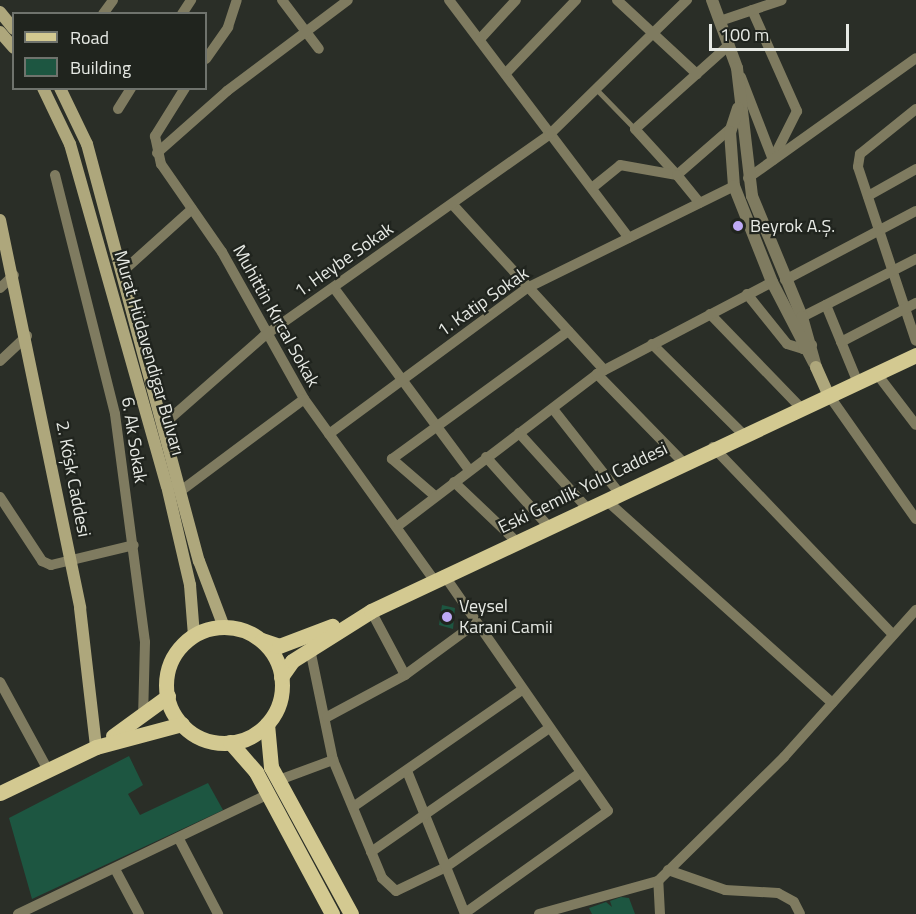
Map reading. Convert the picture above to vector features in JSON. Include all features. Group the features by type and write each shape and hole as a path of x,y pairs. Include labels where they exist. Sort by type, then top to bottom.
{"main road":[{"path":"0,12 12,27"},
{"path":"0,32 12,46"},
{"name":"Murat Hüdavendigar Bulvarı","path":"44,90 69,144 163,475 190,585 194,636"},
{"name":"Murat Hüdavendigar Bulvarı","path":"61,90 87,144 165,423 199,561 224,627"},
{"name":"2. Köşk Caddesi","path":"0,220 27,336 70,562 96,747"},
{"name":"Eski Gemlik Yolu Caddesi","path":"281,677 292,661 371,611 799,406 858,383 916,355"},
{"path":"816,366 828,394"},
{"path":"267,724 231,742 204,739 182,724 168,696 169,666 194,636 224,627 279,646 371,611"},
{"path":"255,636 268,647 281,677 281,694 267,724 267,753 279,780 351,914"},
{"path":"0,793 96,747 143,716 168,696"},
{"path":"96,747 182,724"},
{"path":"231,742 269,794 332,914"}],"street":[{"path":"207,58 228,27 237,0"},
{"path":"282,0 319,48"},
{"path":"157,153 306,31 348,0"},
{"path":"480,39 516,0"},
{"path":"507,72 576,0"},
{"path":"616,0 697,74"},
{"path":"712,0 773,160"},
{"path":"720,21 782,0"},
{"path":"453,2 629,238"},
{"name":"1. Heybe Sokak","path":"165,423 264,336 453,205 550,134 653,33 680,2"},
{"path":"753,10 797,111 773,160"},
{"path":"700,203 635,129 729,45"},
{"path":"748,178 916,58"},
{"path":"737,68 738,108 746,131 748,178 785,280 802,317 808,347"},
{"path":"118,109 130,90"},
{"path":"157,153 155,136 184,90"},
{"path":"738,108 731,128 734,186 771,282 808,347 816,366"},
{"path":"916,109 860,153 867,196 916,341"},
{"path":"677,175 731,128"},
{"name":"Muhittin Kırcal Sokak","path":"157,153 222,252 264,336 304,399 439,578 476,623 548,729 608,811 465,913"},
{"path":"592,188 620,165 677,175"},
{"path":"867,196 916,169"},
{"name":"6. Ak Sokak","path":"55,175 115,414 145,642 143,716"},
{"name":"1. Katip Sokak","path":"329,434 527,288 734,186"},
{"path":"453,205 683,462"},
{"path":"122,272 192,209"},
{"path":"785,280 916,211"},
{"path":"802,317 916,259"},
{"path":"0,288 14,275"},
{"path":"399,525 601,372 771,282"},
{"path":"334,288 469,470"},
{"path":"747,294 787,344 808,347"},
{"path":"841,342 916,303"},
{"path":"826,305 858,383"},
{"path":"710,314 799,406"},
{"path":"435,496 392,459 568,331"},
{"path":"0,361 27,336"},
{"path":"652,344 742,433"},
{"path":"877,374 916,425"},
{"path":"828,394 916,519"},
{"path":"182,490 304,399"},
{"path":"904,409 916,408"},
{"path":"553,409 613,497 832,703"},
{"path":"519,433 588,509"},
{"path":"713,447 893,635"},
{"path":"486,457 549,527"},
{"path":"454,482 518,542"},
{"path":"0,497 42,561 70,562 134,545"},
{"path":"539,914 658,880 832,703 916,610"},
{"path":"371,611 405,675"},
{"path":"327,717 405,675 476,623"},
{"path":"310,649 327,717 333,760 382,878 396,891 446,867 580,773"},
{"path":"0,682 48,770"},
{"path":"353,807 522,690"},
{"path":"371,852 548,729"},
{"path":"279,780 333,760"},
{"path":"408,771 465,913"},
{"path":"18,914 41,909 115,869 269,794"},
{"path":"179,839 218,914"},
{"path":"115,869 139,914"},
{"path":"668,870 725,890 778,893 794,902 800,914"},
{"path":"658,880 660,914"}],"lane":[{"path":"596,89 635,129"}],"building":[{"name":"Veysel Karani Camii","path":"442,605 455,608 453,629 439,625"},
{"path":"129,756 143,785 128,794 140,815 208,783 223,810 32,899 9,818"},
{"path":"621,897 629,898 635,914 592,914 589,908 606,902 612,907 610,901"}],"place":[{"name":"Beyrok A.Ş.","path":"738,226"},
{"name":"Veysel Karani Camii","path":"447,617"}]}
